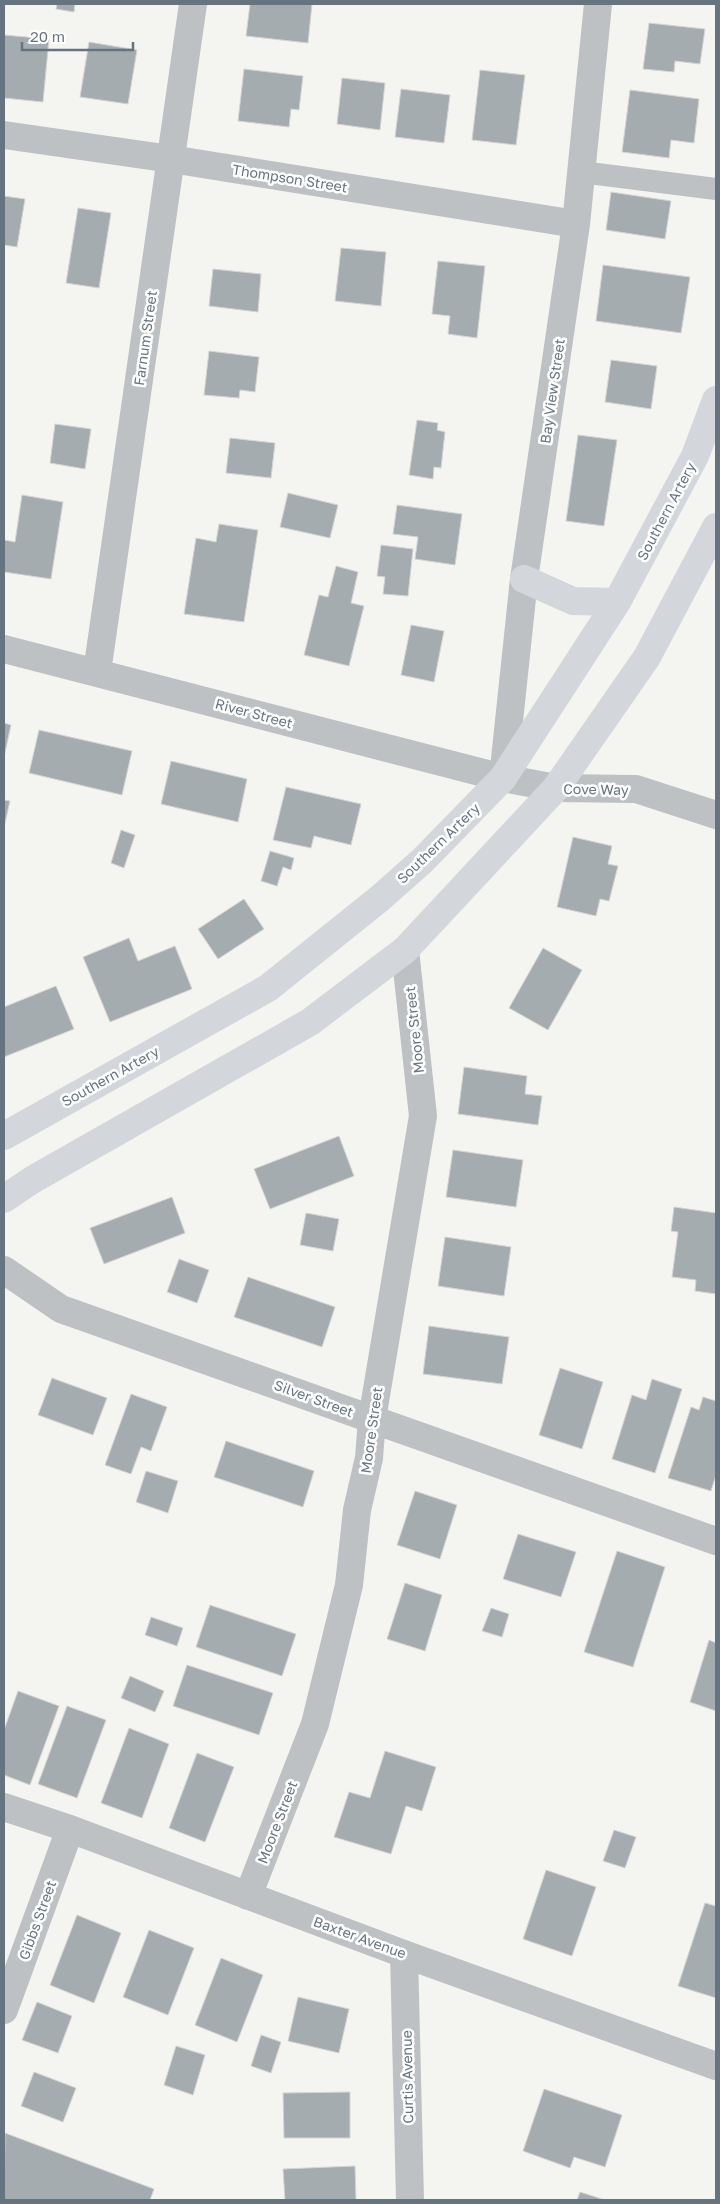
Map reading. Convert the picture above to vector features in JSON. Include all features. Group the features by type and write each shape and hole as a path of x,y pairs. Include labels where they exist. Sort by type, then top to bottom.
{"main road":[{"name":"Southern Artery","path":"4,1136 268,988 380,899 422,861 503,778 616,602 696,456 716,400"},
{"path":"4,1200 32,1180 310,1022 405,950 556,788 647,657 716,527"},
{"path":"524,579 573,601 616,602"}],"street":[{"name":"Farnum Street","path":"97,672 192,4"},
{"name":"Bay View Street","path":"503,778 524,579 576,224 598,4"},
{"name":"Thompson Street","path":"4,135 171,159 576,224"},
{"name":"River Street","path":"4,650 97,672 503,778"},
{"name":"Cove Way","path":"503,778 556,788 636,789 716,815"},
{"name":"Moore Street","path":"248,1896 315,1724 349,1585 357,1510 369,1458 372,1419 423,1116 405,950"},
{"name":"Silver Street","path":"4,1270 61,1309 716,1541"},
{"name":"Baxter Avenue","path":"4,1807 70,1829 404,1954 716,2066"},
{"name":"Gibbs Street","path":"4,2010 70,1829"},
{"name":"Curtis Avenue","path":"404,1954 410,2200"}],"lane":[{"path":"581,172 716,189"}],"building":[{"path":"57,4 75,4 74,12 56,9"},
{"path":"250,4 312,4 308,43 246,36"},
{"path":"649,23 705,29 700,64 675,61 674,72 643,69"},
{"path":"4,35 49,39 43,102 4,98"},
{"path":"89,42 137,50 128,104 80,97"},
{"path":"244,69 303,76 299,110 291,109 289,127 238,121"},
{"path":"480,70 525,75 516,145 472,140"},
{"path":"342,78 385,83 380,130 337,124"},
{"path":"401,89 450,95 444,143 395,137"},
{"path":"630,90 699,99 694,143 671,140 669,158 622,152"},
{"path":"611,192 671,201 665,239 606,230"},
{"path":"4,196 25,199 17,247 4,245"},
{"path":"78,208 111,213 99,288 66,283"},
{"path":"341,248 386,252 381,306 335,301"},
{"path":"438,261 485,266 477,338 448,334 450,316 432,314"},
{"path":"603,265 690,277 681,333 596,321"},
{"path":"213,269 261,274 258,312 209,306"},
{"path":"209,351 259,357 255,392 240,390 239,398 204,395"},
{"path":"611,360 657,366 651,409 605,402"},
{"path":"417,420 438,423 437,430 445,432 441,468 434,467 433,479 409,475"},
{"path":"55,424 91,429 85,469 50,463"},
{"path":"578,435 617,440 604,526 566,521"},
{"path":"230,438 275,443 271,478 226,473"},
{"path":"288,493 338,505 330,538 280,527"},
{"path":"22,495 63,502 51,579 4,572 4,540 15,542"},
{"path":"397,505 462,514 455,565 415,559 418,537 393,534"},
{"path":"219,524 258,530 244,622 184,614 196,538 216,542"},
{"path":"381,545 413,549 408,596 383,594 385,577 377,576"},
{"path":"336,566 358,572 351,603 364,606 349,666 304,655 319,595 328,597"},
{"path":"411,625 444,631 434,682 401,675"},
{"path":"4,723 11,725 4,757"},
{"path":"39,730 132,751 122,795 29,773"},
{"path":"171,761 247,779 238,822 161,804"},
{"path":"286,787 361,804 351,845 314,836 311,848 273,840"},
{"path":"4,800 10,801 4,827"},
{"path":"121,830 135,835 124,868 111,863"},
{"path":"573,837 612,846 608,864 618,866 609,901 600,899 596,916 557,907"},
{"path":"270,851 294,858 291,870 283,867 277,886 261,881"},
{"path":"244,899 264,929 218,959 198,929"},
{"path":"129,938 138,961 175,946 192,989 110,1022 83,957"},
{"path":"543,948 582,970 548,1030 509,1008"},
{"path":"56,986 74,1029 4,1057 4,1007"},
{"path":"464,1067 527,1076 525,1094 542,1096 538,1125 458,1114"},
{"path":"339,1136 354,1176 270,1209 254,1169"},
{"path":"453,1150 523,1160 516,1207 446,1197"},
{"path":"172,1197 185,1233 104,1264 90,1228"},
{"path":"674,1207 716,1213 716,1294 695,1291 696,1280 672,1277 678,1232 671,1231"},
{"path":"306,1213 339,1219 333,1251 300,1245"},
{"path":"445,1237 511,1247 504,1296 438,1286"},
{"path":"179,1259 209,1270 197,1303 167,1292"},
{"path":"248,1277 335,1307 322,1347 234,1317"},
{"path":"429,1326 509,1337 502,1384 423,1374"},
{"path":"560,1368 603,1382 582,1449 539,1435"},
{"path":"52,1378 107,1398 93,1435 38,1415"},
{"path":"652,1379 682,1389 655,1473 612,1459 632,1395 646,1400"},
{"path":"131,1394 167,1407 151,1451 141,1447 131,1474 105,1465"},
{"path":"703,1397 716,1401 716,1475 711,1491 668,1478 691,1407 699,1410"},
{"path":"226,1441 314,1471 303,1507 214,1477"},
{"path":"146,1471 178,1481 168,1513 136,1502"},
{"path":"415,1491 457,1505 440,1559 397,1545"},
{"path":"518,1534 576,1552 561,1597 503,1579"},
{"path":"617,1551 665,1567 633,1667 584,1652"},
{"path":"405,1583 442,1595 425,1651 387,1639"},
{"path":"210,1605 296,1634 282,1676 196,1647"},
{"path":"491,1608 509,1614 502,1637 482,1631"},
{"path":"151,1617 183,1628 177,1646 145,1635"},
{"path":"709,1640 716,1643 716,1711 690,1702"},
{"path":"187,1665 273,1693 259,1735 173,1706"},
{"path":"130,1676 164,1691 155,1712 121,1698"},
{"path":"18,1691 59,1706 30,1785 4,1775 4,1730"},
{"path":"67,1706 106,1720 77,1798 38,1784"},
{"path":"129,1728 169,1744 142,1818 101,1803"},
{"path":"385,1751 436,1767 422,1811 406,1806 391,1854 334,1837 349,1792 370,1798"},
{"path":"197,1753 234,1767 205,1842 169,1828"},
{"path":"614,1830 636,1837 625,1868 603,1861"},
{"path":"546,1870 596,1887 572,1956 523,1939"},
{"path":"705,1903 716,1906 716,1998 678,1986"},
{"path":"77,1915 121,1933 94,2003 50,1985"},
{"path":"149,1930 194,1948 168,2015 123,1997"},
{"path":"221,1958 263,1975 237,2042 195,2025"},
{"path":"298,1997 349,2009 339,2053 288,2041"},
{"path":"37,2002 72,2016 58,2053 22,2040"},
{"path":"261,2035 281,2042 271,2073 251,2066"},
{"path":"176,2046 205,2055 193,2095 164,2085"},
{"path":"34,2072 76,2088 63,2122 21,2106"},
{"path":"544,2089 622,2115 605,2167 574,2157 570,2168 523,2151"},
{"path":"350,2092 350,2138 284,2138 283,2093"},
{"path":"5,2133 154,2189 150,2200 4,2200"},
{"path":"355,2166 356,2200 285,2200 283,2169"},
{"path":"580,2192 605,2200 577,2200"}]}
